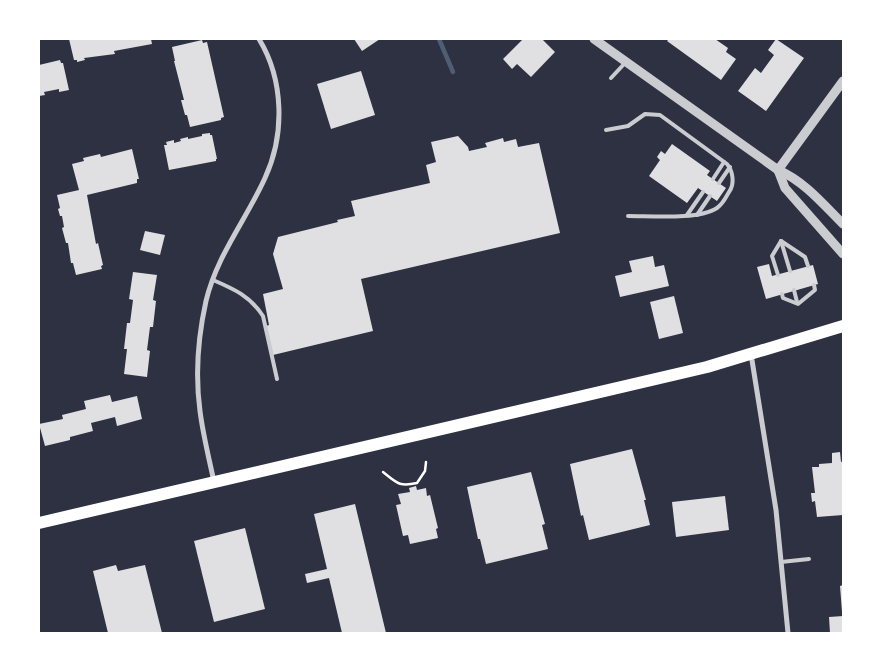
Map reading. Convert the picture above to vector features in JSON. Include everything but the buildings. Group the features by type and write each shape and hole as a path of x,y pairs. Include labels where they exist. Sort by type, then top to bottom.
{"main road":[{"path":"39,523 707,367 843,326"}],"street":[{"path":"214,482 200,411 198,346 213,280 231,239 265,178 275,148 279,116 278,100 270,62 259,39"},
{"path":"594,39 778,170 792,176 843,224"},
{"path":"778,170 843,81"},
{"path":"778,170 785,188 843,254"},
{"path":"751,354 770,465 788,633"}],"lane":[{"path":"611,78 626,62"},
{"path":"606,130 628,126 645,114 660,115 730,167 733,176 733,188 720,206 709,212 697,215 628,216"},
{"path":"713,179 724,162"},
{"path":"719,183 730,167"},
{"path":"687,215 704,192"},
{"path":"697,215 710,196"},
{"path":"781,241 805,257 808,266"},
{"path":"781,241 790,271"},
{"path":"778,275 772,256 781,241"},
{"path":"213,280 241,292 259,309 263,316 277,379"},
{"path":"782,294 783,298 798,304 815,290 814,285"},
{"path":"794,290 797,302"},
{"path":"781,562 809,560"}],"path":[{"path":"383,472 397,484 417,483 425,471 426,462"}],"waterway":[{"path":"439,39 453,72"}]}
